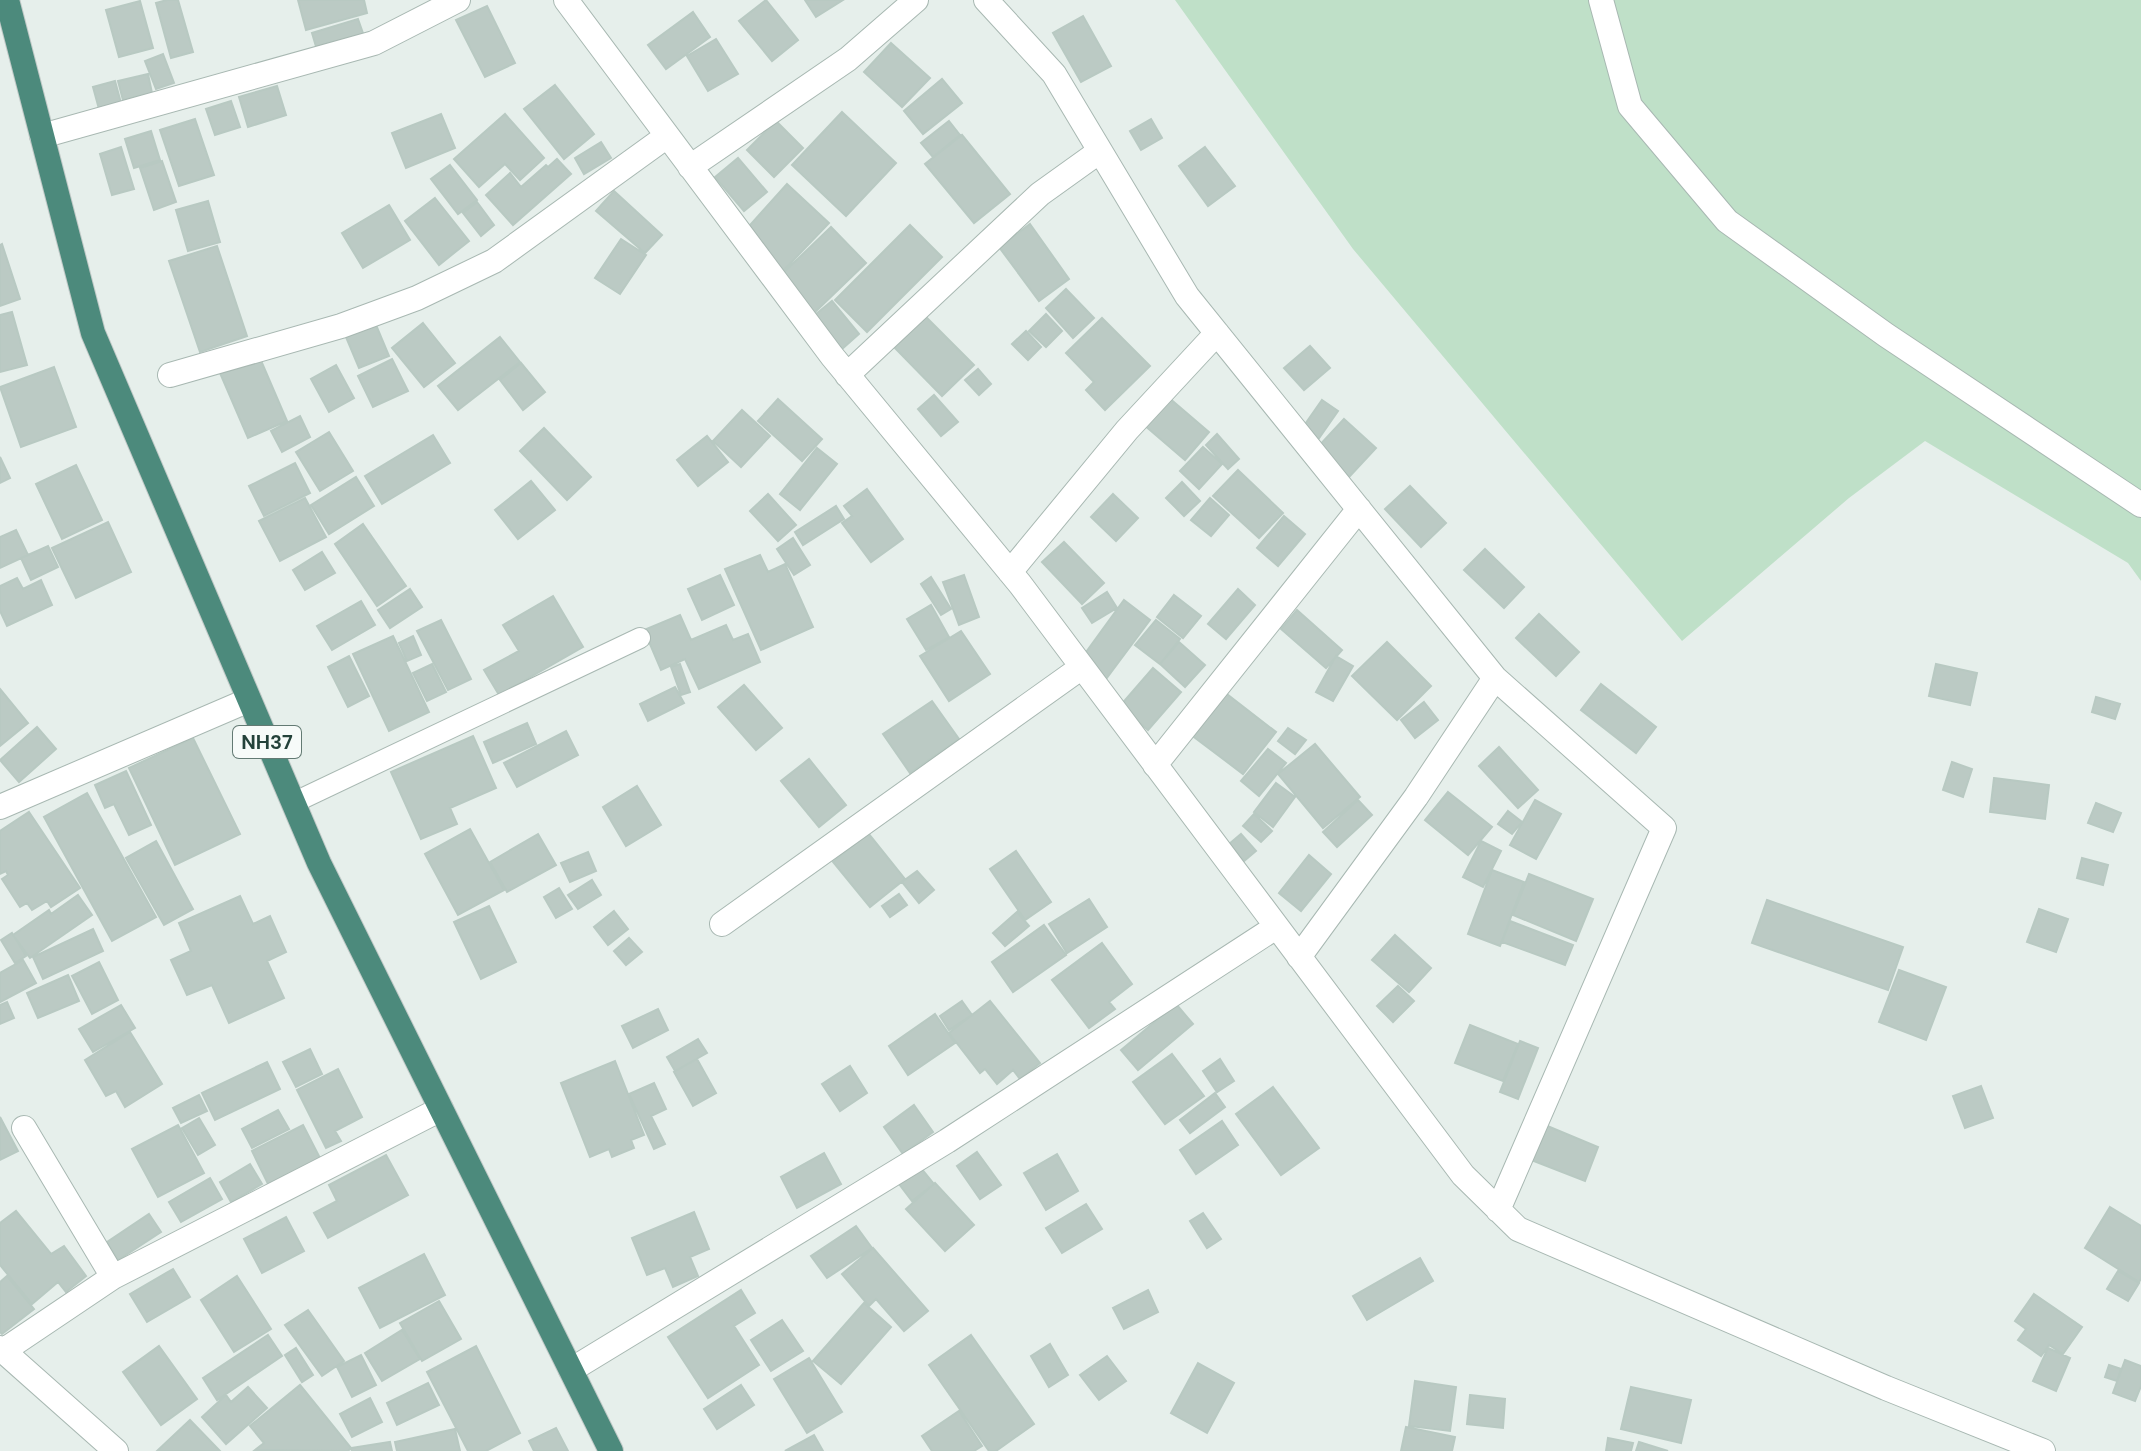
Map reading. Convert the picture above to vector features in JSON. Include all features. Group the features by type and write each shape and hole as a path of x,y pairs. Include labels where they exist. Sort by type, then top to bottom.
{"highway":[{"name":"NH37","path":"6,15 42,136 93,333 319,863 611,1451"}],"street":[{"path":"42,136 374,43 458,0"},
{"path":"566,0 847,375 1010,572 1463,1175 1498,1210 1518,1229 1872,1382 2043,1451"},
{"path":"690,167 848,59 916,0"},
{"path":"986,0 1054,74 1187,296 1495,678 1664,828 1498,1210"},
{"path":"1601,0 1630,106 1727,221 1886,335 2141,505"},
{"path":"170,375 341,326 417,298 494,261 667,136"},
{"path":"847,375 1040,194 1100,151"},
{"path":"1010,572 1127,430 1217,333"},
{"path":"1155,765 1359,509"},
{"path":"722,924 1082,667"},
{"path":"1299,957 1416,797 1495,678"},
{"path":"0,807 249,700"},
{"path":"571,1370 947,1141 1276,927"},
{"path":"116,1451 2,1350 113,1277 441,1109"},
{"path":"24,1128 113,1277"}],"lane":[{"path":"293,803 640,638"}],"green space":[{"path":"1175,0 2141,0 2141,581 2128,563 1925,441 1849,498 1682,641 1353,249"}],"building":[{"path":"178,0 193,52 171,58 156,3"},
{"path":"298,0 364,0 367,13 306,30"},
{"path":"766,0 798,40 772,61 739,21"},
{"path":"805,0 843,0 816,17"},
{"path":"140,1 153,48 119,57 106,10"},
{"path":"487,6 515,63 485,77 456,20"},
{"path":"693,12 710,37 666,69 648,45"},
{"path":"1083,16 1111,66 1081,82 1053,33"},
{"path":"358,19 364,36 317,50 312,33"},
{"path":"716,39 738,74 708,91 687,56"},
{"path":"891,43 930,78 902,107 864,72"},
{"path":"163,54 174,83 156,89 145,61"},
{"path":"148,74 152,93 123,100 118,81"},
{"path":"942,79 962,103 923,134 904,111"},
{"path":"115,81 121,103 99,109 93,87"},
{"path":"555,85 594,134 564,159 524,109"},
{"path":"277,86 286,115 248,127 239,97"},
{"path":"231,101 240,127 215,135 206,109"},
{"path":"842,112 896,163 846,216 792,165"},
{"path":"441,114 455,148 406,168 392,133"},
{"path":"505,114 544,158 520,180 505,164 479,187 454,159"},
{"path":"195,119 214,175 179,186 160,130"},
{"path":"1151,119 1162,138 1141,150 1130,131"},
{"path":"776,121 803,148 774,177 747,150"},
{"path":"949,121 960,135 933,157 921,143"},
{"path":"151,131 160,160 134,168 125,139"},
{"path":"962,135 1010,194 974,223 925,164"},
{"path":"601,142 611,158 584,174 575,158"},
{"path":"121,147 134,189 112,195 100,154"},
{"path":"1205,147 1235,186 1208,206 1179,166"},
{"path":"738,158 767,192 744,211 715,177"},
{"path":"557,159 571,174 513,225 486,195 510,173 521,187"},
{"path":"162,161 176,202 154,210 140,168"},
{"path":"450,165 477,200 458,214 431,179"},
{"path":"787,184 829,223 783,271 743,233"},
{"path":"614,191 662,235 645,253 596,211"},
{"path":"435,198 469,241 439,265 405,221"},
{"path":"208,201 220,242 188,251 176,210"},
{"path":"477,202 494,225 481,236 463,213"},
{"path":"389,205 410,240 363,268 342,233"},
{"path":"1030,224 1069,279 1039,301 999,247"},
{"path":"910,225 942,257 867,332 835,300"},
{"path":"831,227 866,263 814,313 779,277"},
{"path":"621,239 646,255 620,294 595,278"},
{"path":"0,245 20,299 0,306"},
{"path":"217,246 247,336 200,352 169,261"},
{"path":"1066,289 1094,318 1073,338 1046,308"},
{"path":"832,301 859,334 842,349 815,315"},
{"path":"12,312 27,365 0,372 0,315"},
{"path":"923,314 974,365 942,396 892,345"},
{"path":"1046,314 1062,331 1046,347 1029,331"},
{"path":"1102,318 1150,366 1105,410 1086,390 1094,382 1066,353"},
{"path":"423,323 455,363 424,387 392,348"},
{"path":"376,325 389,356 359,368 346,337"},
{"path":"1026,331 1041,347 1028,360 1012,344"},
{"path":"500,337 520,362 458,410 438,386"},
{"path":"1310,346 1330,368 1304,390 1284,368"},
{"path":"259,356 287,421 248,438 220,373"},
{"path":"392,359 408,391 373,407 358,376"},
{"path":"521,363 545,392 523,410 500,380"},
{"path":"336,365 354,398 329,412 311,379"},
{"path":"54,367 76,427 21,447 0,387"},
{"path":"978,369 991,384 979,395 965,380"},
{"path":"934,395 958,422 941,436 918,409"},
{"path":"1168,397 1209,432 1185,460 1144,425"},
{"path":"778,399 822,439 802,461 758,421"},
{"path":"1322,400 1338,411 1317,441 1301,430"},
{"path":"742,410 770,436 741,467 713,441"},
{"path":"300,416 310,437 282,452 271,431"},
{"path":"1344,419 1376,448 1349,477 1317,448"},
{"path":"544,428 591,477 567,500 520,451"},
{"path":"329,432 353,471 320,491 296,452"},
{"path":"1217,434 1239,459 1228,469 1206,445"},
{"path":"433,435 450,463 382,504 365,476"},
{"path":"707,436 728,462 698,486 677,460"},
{"path":"1203,447 1222,464 1199,489 1180,471"},
{"path":"817,448 837,464 800,510 780,494"},
{"path":"0,457 10,478 0,483"},
{"path":"295,463 310,493 264,516 249,486"},
{"path":"76,465 102,520 62,539 36,484"},
{"path":"1238,470 1283,513 1259,538 1213,496"},
{"path":"356,477 374,506 329,534 311,505"},
{"path":"531,481 555,510 518,539 495,510"},
{"path":"1182,482 1200,501 1184,516 1166,498"},
{"path":"1410,486 1446,523 1421,547 1385,509"},
{"path":"867,489 903,539 871,562 842,523 852,516 844,506"},
{"path":"768,494 796,525 778,541 750,511"},
{"path":"1113,494 1138,518 1116,541 1091,517"},
{"path":"305,498 326,537 280,561 259,521"},
{"path":"1210,498 1229,515 1211,536 1191,520"},
{"path":"836,506 844,519 803,545 795,532"},
{"path":"1284,516 1305,534 1278,566 1257,548"},
{"path":"108,522 131,572 76,598 52,548"},
{"path":"363,524 406,586 377,606 335,544"},
{"path":"16,530 28,555 0,568 0,537"},
{"path":"793,538 810,565 794,575 777,549"},
{"path":"1064,542 1104,583 1082,604 1042,562"},
{"path":"48,546 58,567 31,580 21,558"},
{"path":"1485,549 1524,587 1504,608 1464,570"},
{"path":"322,552 335,573 305,590 293,570"},
{"path":"760,555 768,572 785,564 813,627 761,650 725,569"},
{"path":"720,575 734,605 702,620 688,589"},
{"path":"964,575 979,617 959,625 943,582"},
{"path":"931,577 951,609 941,615 921,584"},
{"path":"17,578 23,589 41,580 52,605 7,626 0,611 0,586"},
{"path":"410,589 422,607 390,628 378,610"},
{"path":"1238,589 1255,605 1226,639 1208,624"},
{"path":"1107,592 1117,608 1092,623 1082,608"},
{"path":"1174,595 1201,616 1183,638 1157,617"},
{"path":"553,596 583,647 499,695 484,670 519,651 503,625"},
{"path":"1124,600 1150,620 1106,679 1081,659"},
{"path":"361,601 375,625 332,650 317,626"},
{"path":"931,605 949,637 926,650 907,619"},
{"path":"1297,610 1342,650 1326,668 1281,629"},
{"path":"1539,614 1579,652 1556,676 1516,638"},
{"path":"680,615 691,640 726,625 733,640 748,634 760,662 699,689 685,659 661,670 644,630"},
{"path":"441,620 471,679 448,690 417,631"},
{"path":"1156,620 1180,639 1160,664 1135,645"},
{"path":"961,631 990,674 949,701 920,656"},
{"path":"393,636 429,712 389,731 353,654"},
{"path":"413,636 421,655 407,661 399,643"},
{"path":"1179,642 1205,665 1185,687 1160,664"},
{"path":"1387,642 1431,686 1397,720 1352,676"},
{"path":"349,656 369,696 348,707 328,667"},
{"path":"1336,656 1353,666 1333,701 1316,692"},
{"path":"432,664 446,692 427,701 413,673"},
{"path":"680,664 690,692 681,695 671,667"},
{"path":"1936,664 1977,673 1970,705 1929,696"},
{"path":"1153,668 1181,692 1148,730 1120,706"},
{"path":"1601,684 1656,727 1636,753 1581,710"},
{"path":"744,685 782,728 756,750 718,707"},
{"path":"675,687 684,703 648,721 640,704"},
{"path":"0,689 28,723 0,746"},
{"path":"1223,691 1276,732 1243,774 1190,734"},
{"path":"2096,697 2120,704 2115,719 2092,712"},
{"path":"932,701 959,739 910,773 883,734"},
{"path":"1424,702 1438,720 1415,738 1401,720"},
{"path":"527,723 536,744 493,763 484,742"},
{"path":"37,727 56,749 19,782 0,760"},
{"path":"1288,728 1306,740 1295,754 1278,741"},
{"path":"566,731 578,755 517,787 504,763"},
{"path":"473,736 496,788 450,808 457,824 421,839 391,772"},
{"path":"193,738 240,834 175,865 129,768"},
{"path":"1315,744 1360,797 1323,828 1278,774"},
{"path":"1499,747 1538,790 1518,808 1479,766"},
{"path":"1268,749 1286,763 1259,796 1241,781"},
{"path":"809,759 846,805 819,827 781,781"},
{"path":"1952,762 1972,769 1963,797 1943,790"},
{"path":"126,771 151,825 129,835 114,804 105,808 95,785"},
{"path":"1994,778 2049,785 2045,819 1990,812"},
{"path":"1276,783 1295,797 1273,827 1254,812"},
{"path":"637,786 661,825 626,846 603,807"},
{"path":"1448,792 1492,827 1468,855 1425,820"},
{"path":"87,793 156,917 112,941 44,817"},
{"path":"1358,800 1372,815 1337,847 1323,832"},
{"path":"1535,800 1561,814 1536,859 1510,845"},
{"path":"2096,803 2121,813 2113,832 2088,823"},
{"path":"1508,811 1522,822 1512,834 1498,824"},
{"path":"29,812 80,888 51,907 47,901 32,910 27,903 20,907 2,879 8,875 6,871 0,874 0,831"},
{"path":"1254,814 1272,831 1261,842 1243,826"},
{"path":"470,829 504,890 458,915 425,854"},
{"path":"868,833 905,879 870,907 833,862"},
{"path":"538,834 556,865 507,892 490,862"},
{"path":"1241,834 1256,851 1244,861 1229,844"},
{"path":"156,841 193,909 164,925 126,858"},
{"path":"1481,841 1501,851 1483,887 1463,877"},
{"path":"1016,851 1051,902 1025,920 990,869"},
{"path":"588,852 596,871 570,882 561,863"},
{"path":"1309,855 1331,874 1301,911 1279,893"},
{"path":"2082,858 2108,865 2103,885 2077,878"},
{"path":"1492,870 1524,882 1500,946 1468,934"},
{"path":"917,871 934,890 919,903 902,882"},
{"path":"1529,874 1593,899 1576,941 1513,915"},
{"path":"592,880 601,895 578,909 568,895"},
{"path":"559,888 572,909 556,918 544,897"},
{"path":"899,894 907,905 890,917 882,906"},
{"path":"78,895 92,915 30,958 13,935 49,910 51,914"},
{"path":"240,896 253,924 270,916 286,952 267,961 284,998 229,1023 212,985 187,995 171,960 191,951 179,923"},
{"path":"1089,899 1107,927 1067,953 1049,924"},
{"path":"1767,900 1903,947 1888,990 1752,943"},
{"path":"489,906 516,962 481,979 454,922"},
{"path":"2039,909 2068,919 2056,952 2027,942"},
{"path":"614,911 628,929 608,945 594,927"},
{"path":"1017,912 1029,926 1005,946 993,933"},
{"path":"1510,921 1573,945 1565,965 1502,942"},
{"path":"1044,925 1066,955 1013,992 992,962"},
{"path":"93,929 103,951 43,979 33,957"},
{"path":"12,933 26,956 15,963 1,940"},
{"path":"1395,935 1431,968 1409,992 1372,960"},
{"path":"629,938 642,952 626,965 614,951"},
{"path":"1102,943 1132,984 1109,1002 1115,1009 1089,1028 1052,980"},
{"path":"23,960 36,983 0,1002 0,973"},
{"path":"99,962 118,1000 92,1014 72,976"},
{"path":"1899,970 1946,987 1926,1040 1879,1022"},
{"path":"68,975 79,1001 38,1018 27,993"},
{"path":"1398,986 1414,1001 1393,1022 1377,1006"},
{"path":"962,1001 972,1015 949,1030 940,1016"},
{"path":"990,1001 1040,1063 1020,1079 1013,1070 997,1084 985,1069 980,1073 949,1033"},
{"path":"7,1002 14,1018 0,1024 0,1005"},
{"path":"1176,1004 1193,1024 1138,1070 1121,1050"},
{"path":"121,1005 135,1028 93,1052 79,1029"},
{"path":"658,1009 668,1030 633,1048 622,1026"},
{"path":"935,1014 955,1043 908,1075 889,1046"},
{"path":"1470,1025 1518,1044 1503,1081 1455,1063"},
{"path":"130,1032 162,1084 125,1107 116,1091 106,1096 85,1060"},
{"path":"698,1039 707,1053 675,1071 667,1057"},
{"path":"1520,1041 1538,1048 1518,1099 1500,1092"},
{"path":"310,1049 322,1074 296,1087 283,1062"},
{"path":"1172,1054 1204,1096 1165,1124 1133,1082"},
{"path":"697,1059 716,1093 693,1106 674,1072"},
{"path":"1220,1059 1234,1081 1217,1092 1203,1071"},
{"path":"615,1061 644,1135 631,1140 634,1148 612,1157 609,1149 590,1157 561,1083"},
{"path":"267,1062 280,1089 215,1120 202,1093"},
{"path":"850,1066 867,1093 840,1111 822,1084"},
{"path":"338,1069 362,1117 335,1131 341,1141 326,1148 297,1090"},
{"path":"654,1083 666,1109 651,1116 665,1144 654,1149 629,1094"},
{"path":"1981,1086 1993,1118 1965,1128 1953,1096"},
{"path":"1273,1087 1319,1148 1281,1175 1236,1114"},
{"path":"1215,1093 1225,1107 1190,1133 1180,1120"},
{"path":"199,1095 207,1111 181,1123 173,1108"},
{"path":"914,1105 933,1132 903,1154 884,1127"},
{"path":"278,1110 289,1129 252,1148 242,1129"},
{"path":"0,1117 18,1151 0,1160"},
{"path":"199,1118 215,1145 198,1155 182,1128"},
{"path":"1222,1121 1238,1145 1196,1174 1180,1150"},
{"path":"178,1125 204,1173 158,1197 132,1149"},
{"path":"303,1125 321,1160 269,1186 252,1151"},
{"path":"1545,1125 1598,1147 1585,1181 1531,1160"},
{"path":"977,1152 1001,1185 980,1199 957,1166"},
{"path":"824,1153 841,1184 797,1208 781,1177"},
{"path":"1057,1154 1078,1191 1046,1210 1024,1173"},
{"path":"386,1155 408,1195 328,1238 314,1213 337,1201 329,1185"},
{"path":"250,1164 262,1184 231,1202 220,1182"},
{"path":"920,1167 934,1184 912,1201 899,1184"},
{"path":"210,1178 222,1199 181,1222 169,1202"},
{"path":"935,1183 974,1225 945,1251 906,1209"},
{"path":"1086,1204 1102,1229 1062,1253 1046,1228"},
{"path":"2110,1207 2141,1226 2139,1282 2085,1248"},
{"path":"16,1211 51,1254 64,1246 86,1276 66,1292 58,1282 32,1304 0,1265 0,1223"},
{"path":"694,1212 709,1249 690,1257 698,1276 673,1287 665,1268 647,1275 632,1238"},
{"path":"1203,1213 1221,1239 1207,1248 1190,1221"},
{"path":"149,1214 161,1232 118,1260 107,1242"},
{"path":"286,1217 304,1251 262,1273 244,1239"},
{"path":"856,1226 872,1248 827,1278 811,1256"},
{"path":"873,1248 928,1311 904,1331 876,1299 869,1306 842,1274"},
{"path":"424,1254 445,1295 380,1328 359,1288"},
{"path":"1420,1258 1433,1281 1367,1320 1353,1296"},
{"path":"173,1269 190,1297 147,1322 130,1294"},
{"path":"2118,1271 2139,1283 2128,1301 2107,1289"},
{"path":"7,1276 34,1309 2,1334 0,1282"},
{"path":"237,1276 271,1329 234,1352 201,1300"},
{"path":"741,1290 755,1313 734,1326 759,1365 708,1398 668,1337"},
{"path":"1148,1290 1158,1312 1124,1329 1113,1308"},
{"path":"2034,1294 2082,1327 2063,1354 2049,1345 2041,1356 2018,1340 2026,1329 2015,1321"},
{"path":"439,1301 461,1339 422,1361 400,1323"},
{"path":"864,1303 891,1327 841,1384 813,1361"},
{"path":"308,1310 344,1361 322,1376 285,1325"},
{"path":"782,1320 803,1351 771,1371 751,1340"},
{"path":"402,1330 420,1359 382,1381 365,1353"},
{"path":"268,1335 282,1356 217,1400 203,1378"},
{"path":"971,1335 1034,1424 996,1451 989,1451 929,1365"},
{"path":"1050,1344 1068,1375 1049,1387 1031,1356"},
{"path":"159,1346 197,1399 161,1425 123,1372"},
{"path":"476,1346 520,1433 486,1451 468,1451 427,1372"},
{"path":"296,1348 313,1375 302,1382 285,1355"},
{"path":"2048,1348 2070,1358 2056,1391 2033,1381"},
{"path":"361,1355 376,1385 352,1397 337,1367"},
{"path":"1107,1356 1126,1381 1099,1400 1080,1375"},
{"path":"809,1358 842,1412 807,1433 774,1379"},
{"path":"2125,1360 2141,1366 2141,1386 2135,1401 2113,1393"},
{"path":"1198,1363 1234,1383 1207,1433 1171,1413"},
{"path":"2109,1365 2121,1369 2117,1381 2105,1377"},
{"path":"1415,1381 1456,1387 1450,1431 1409,1426"},
{"path":"428,1383 439,1405 397,1425 387,1403"},
{"path":"300,1385 351,1448 348,1451 255,1450 264,1443 250,1426"},
{"path":"741,1385 754,1405 717,1429 704,1409"},
{"path":"248,1387 267,1408 226,1444 202,1417 226,1395 231,1402"},
{"path":"1631,1387 1691,1400 1681,1443 1621,1429"},
{"path":"1470,1395 1505,1399 1503,1428 1467,1424"},
{"path":"370,1398 382,1422 352,1437 340,1414"},
{"path":"959,1411 982,1446 974,1451 932,1451 922,1436"},
{"path":"190,1420 220,1451 157,1451"},
{"path":"1406,1427 1455,1437 1452,1451 1401,1451"},
{"path":"556,1428 568,1451 534,1451 529,1441"},
{"path":"455,1429 460,1451 397,1451 395,1442"},
{"path":"814,1435 823,1451 785,1451"},
{"path":"1608,1438 1633,1443 1631,1451 1606,1451"},
{"path":"390,1442 392,1451 352,1451 351,1448"},
{"path":"1639,1442 1668,1451 1636,1451"}]}
